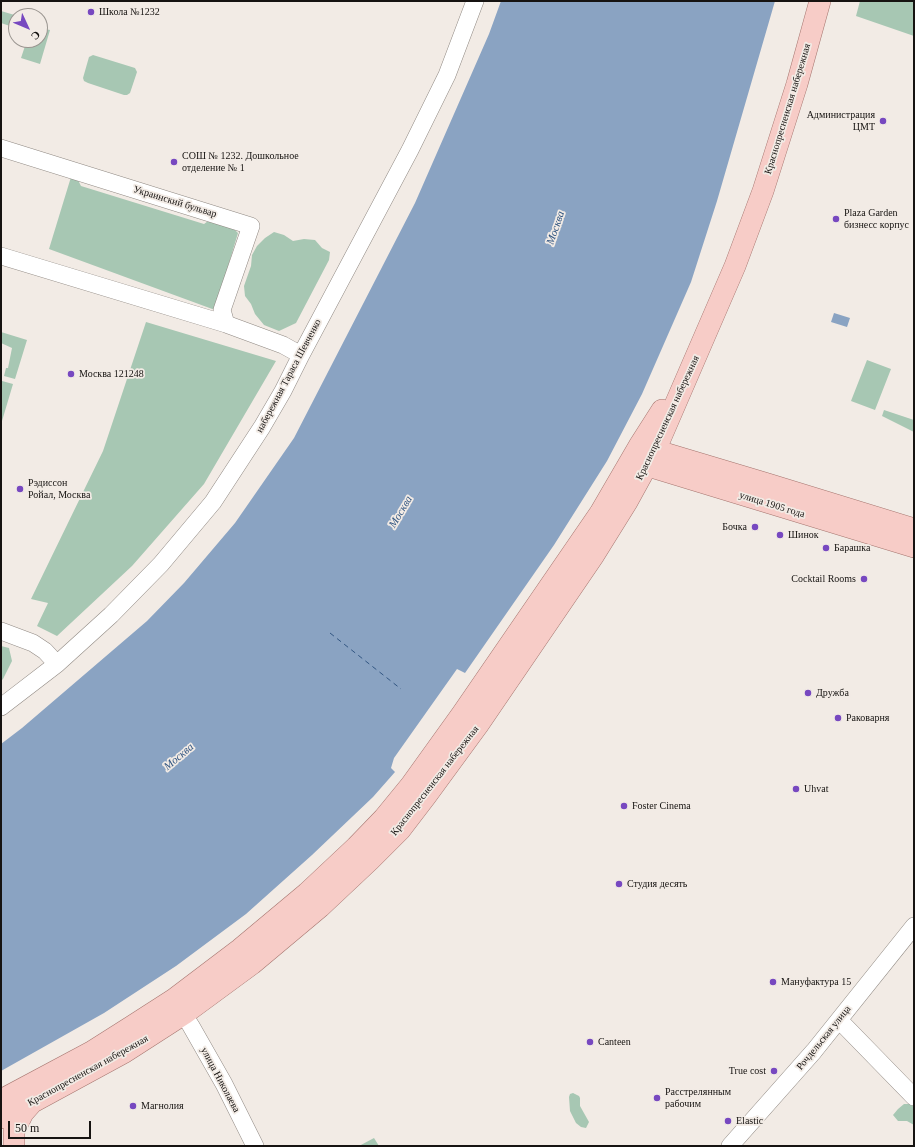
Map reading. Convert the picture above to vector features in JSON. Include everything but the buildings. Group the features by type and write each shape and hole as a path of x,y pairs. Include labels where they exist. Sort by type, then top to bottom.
{"main road":[{"name":"Краснопресненская набережная","path":"1,1100 91,1052 132,1026 179,1007 252,964 320,907 370,860 400,830 426,796 496,700 628,502 643,456 700,350 735,266 763,191 797,84 820,1"},
{"name":"улица 1905 года","path":"643,456 768,484 914,529"},
{"name":"улица 1905 года","path":"643,456 914,547"},
{"name":"Краснопресненская набережная","path":"1,1118 125,1052 179,1007"},
{"path":"14,1146 14,1131 17,1123 33,1102"}],"street":[{"name":"набережная Тараса Шевченко","path":"1,707 57,664 111,615 161,564 213,502 262,427 283,391 300,355 410,150 447,76 475,1"},
{"name":"Украинский бульвар","path":"1,148 251,226 222,310 226,324"},
{"path":"1,256 226,324 283,345 300,355"},
{"path":"1,631 33,643 45,651 57,664"},
{"name":"Рочдельская улица","path":"730,1146 799,1069 914,926"},
{"name":"улица Николаева","path":"179,1007 224,1084 255,1146"},
{"path":"839,1020 914,1097"}],"green space":[{"path":"860,1 914,1 914,36 856,16"},
{"path":"1,11 8,13 8,25 1,23"},
{"path":"24,48 45,48 40,64 21,58"},
{"path":"93,55 135,68 137,72 130,93 124,95 84,81 83,78 89,57"},
{"path":"71,177 78,180 81,186 204,224 211,219 229,224 238,233 215,310 49,249"},
{"path":"274,232 284,235 293,241 304,239 315,240 322,248 330,252 329,260 296,323 279,331 264,325 255,314 251,304 245,296 244,286 251,266 252,255 257,246"},
{"path":"146,322 276,361 204,484 132,566 57,636 37,626 48,603 31,599 103,451"},
{"path":"1,332 27,340 15,379 4,376 6,368 8,368 12,348 1,343"},
{"path":"867,360 891,369 875,410 851,401"},
{"path":"2,381 13,384 2,421 1,384"},
{"path":"884,410 914,420 914,432 882,416"},
{"path":"1,646 9,648 12,661 1,681"},
{"path":"573,1093 579,1096 580,1106 589,1122 586,1128 581,1127 576,1123 570,1111 569,1097 570,1094"},
{"path":"904,1104 914,1105 914,1125 907,1121 898,1121 893,1115"},
{"path":"374,1138 379,1146 359,1146"}],"water":[{"name":"Москва","path":"501,1 775,1 717,201 691,282 642,394 607,461 554,545 465,673 457,669 394,758 391,768 395,772 373,797 312,855 246,914 176,966 104,1013 1,1071 1,744 22,728 147,621 184,583 235,523 294,438 415,203 489,34"},
{"path":"834,313 850,318 847,327 831,322"}],"ferry route":[{"path":"330,633 401,689"}],"place":[{"name":"Школа №1232","path":"91,12"},
{"name":"Администрация ЦМТ","path":"883,121"},
{"name":"СОШ № 1232. Дошкольное отделение № 1","path":"174,162"},
{"name":"Plaza Garden бизнесс корпус","path":"836,219"},
{"name":"Москва 121248","path":"71,374"},
{"name":"Рэдиссон Ройал, Москва","path":"20,489"},
{"name":"Бочка","path":"755,527"},
{"name":"Шинок","path":"780,535"},
{"name":"Барашка","path":"826,548"},
{"name":"Cocktail Rooms","path":"864,579"},
{"name":"Дружба","path":"808,693"},
{"name":"Раковарня","path":"838,718"},
{"name":"Uhvat","path":"796,789"},
{"name":"Foster Cinema","path":"624,806"},
{"name":"Студия десять","path":"619,884"},
{"name":"Мануфактура 15","path":"773,982"},
{"name":"Canteen","path":"590,1042"},
{"name":"True cost","path":"774,1071"},
{"name":"Расстрелянным рабочим","path":"657,1098"},
{"name":"Магнолия","path":"133,1106"},
{"name":"Elastic","path":"728,1121"}]}
